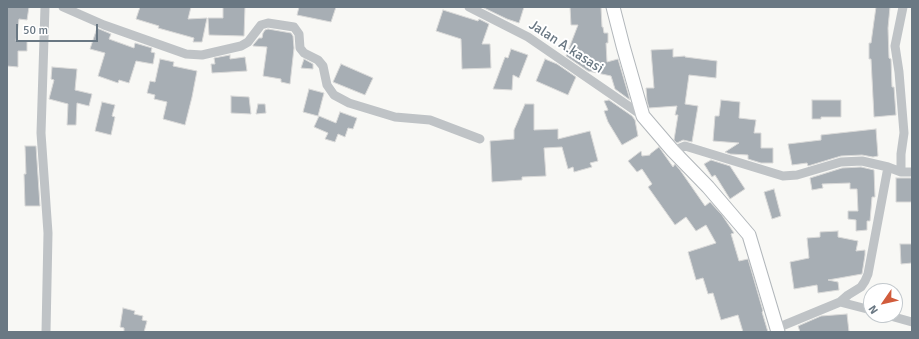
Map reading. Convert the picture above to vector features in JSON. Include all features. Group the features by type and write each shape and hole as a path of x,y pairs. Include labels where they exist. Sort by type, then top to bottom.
{"main road":[{"path":"613,7 643,116 673,151 708,186 749,235 778,330"}],"street":[{"path":"45,7 41,133 48,233 46,332"},
{"path":"63,7 104,24 186,54 202,55 241,46 248,42 261,25 268,23 294,27 299,34 300,48 318,60 323,66 327,86 334,95 349,103 395,117 430,120 480,139"},
{"name":"Jalan A.kasasi","path":"469,7 528,37 643,116"},
{"path":"901,172 901,154 904,132 895,46 903,7"},
{"path":"673,151 685,146 783,176 797,175 841,162 862,161 888,167 901,172 912,172"},
{"path":"778,330 840,302 861,287 866,281 888,167"},
{"path":"840,302 863,308"}],"building":[{"path":"7,7 29,7 27,20 19,19 16,41 27,41 27,51 18,51 18,67 7,66"},
{"path":"140,7 191,7 188,19 207,18 202,42 193,42 194,38 158,28 159,26 136,19"},
{"path":"223,7 245,7 244,36 209,35 208,18 223,18"},
{"path":"299,7 336,7 331,22 297,15"},
{"path":"482,7 524,7 519,23"},
{"path":"570,7 601,7 602,27 604,33 608,33 608,43 606,43 607,62 618,59 630,100 615,89 611,76 588,71 566,56 578,25 571,25"},
{"path":"876,7 890,7 888,28 889,58 891,59 892,87 894,87 896,115 874,117 869,43 871,43"},
{"path":"443,10 478,21 479,19 489,24 482,44 490,44 491,68 462,69 461,39 436,31"},
{"path":"97,28 111,34 109,39 134,48 135,43 152,48 151,52 155,53 153,64 136,61 129,83 119,80 118,83 98,76 105,53 90,49"},
{"path":"268,29 291,33 293,36 294,48 290,84 281,82 281,79 263,76 267,47 253,45 259,38 262,38 265,30"},
{"path":"511,49 528,55 519,78 513,75 512,90 493,89 505,57 508,58"},
{"path":"673,49 673,57 685,56 717,61 716,78 689,75 685,104 698,106 692,142 683,140 677,143 674,140 678,115 675,115 677,106 649,108 647,101 646,88 654,88 651,50"},
{"path":"230,55 230,59 245,57 247,71 212,73 211,64 215,64 214,58"},
{"path":"160,59 174,62 173,66 197,71 185,125 163,119 167,102 154,99 155,95 147,93 150,81 155,82"},
{"path":"304,59 313,64 313,69 301,68"},
{"path":"545,59 557,64 576,77 568,95 536,81"},
{"path":"341,64 373,78 365,95 333,82"},
{"path":"52,67 77,69 75,90 92,94 89,106 77,103 76,125 67,125 68,104 49,99 54,80 51,79"},
{"path":"309,89 324,93 318,116 303,112"},
{"path":"231,96 249,97 251,114 231,113"},
{"path":"609,100 632,116 635,120 638,136 622,145 608,122 604,111 608,110 604,101"},
{"path":"721,100 740,102 739,118 756,120 754,133 761,133 761,148 773,148 773,163 761,163 748,159 748,155 730,154 725,152 739,143 713,141 715,116 719,116"},
{"path":"812,100 841,100 841,117 821,117 821,119 812,119"},
{"path":"102,102 115,105 112,116 115,117 111,135 95,131"},
{"path":"258,104 265,104 266,113 256,114"},
{"path":"525,104 534,104 534,130 558,129 558,139 590,131 598,161 590,163 592,167 574,172 573,167 568,169 562,147 544,148 546,176 522,177 522,180 492,182 490,141 514,139 514,130"},
{"path":"340,112 357,118 353,129 348,128 345,137 338,134 335,142 325,139 328,133 314,127 319,116 336,123"},
{"path":"876,129 878,156 841,156 808,166 807,163 792,165 788,144 821,140 821,135"},
{"path":"25,146 36,146 40,206 25,206"},
{"path":"659,147 673,167 675,164 680,170 705,206 710,202 722,215 734,233 731,234 739,261 748,259 768,332 743,332 738,315 721,320 713,293 708,294 703,278 696,280 688,252 716,243 706,225 696,231 686,217 675,225 648,187 652,184 642,169 637,172 628,161 641,151 642,156 650,155"},
{"path":"711,160 730,166 745,189 730,199 715,175 712,177 704,164"},
{"path":"861,167 874,170 875,197 872,197 870,221 867,221 867,230 856,231 856,220 848,219 848,211 858,211 857,189 850,189 850,183 822,184 823,188 812,190 810,178 842,168"},
{"path":"896,178 912,178 912,202 896,202"},
{"path":"774,189 781,216 772,219 764,192"},
{"path":"838,231 838,237 858,241 856,251 865,250 862,274 828,280 838,282 839,290 818,293 817,285 794,289 790,262 809,258 807,238 820,237 820,232"},
{"path":"900,244 912,244 912,263 901,264"},
{"path":"123,308 135,311 134,314 143,316 142,320 147,321 144,332 124,332 124,328 120,327"},
{"path":"847,314 849,332 800,332 798,326 821,316"}]}
